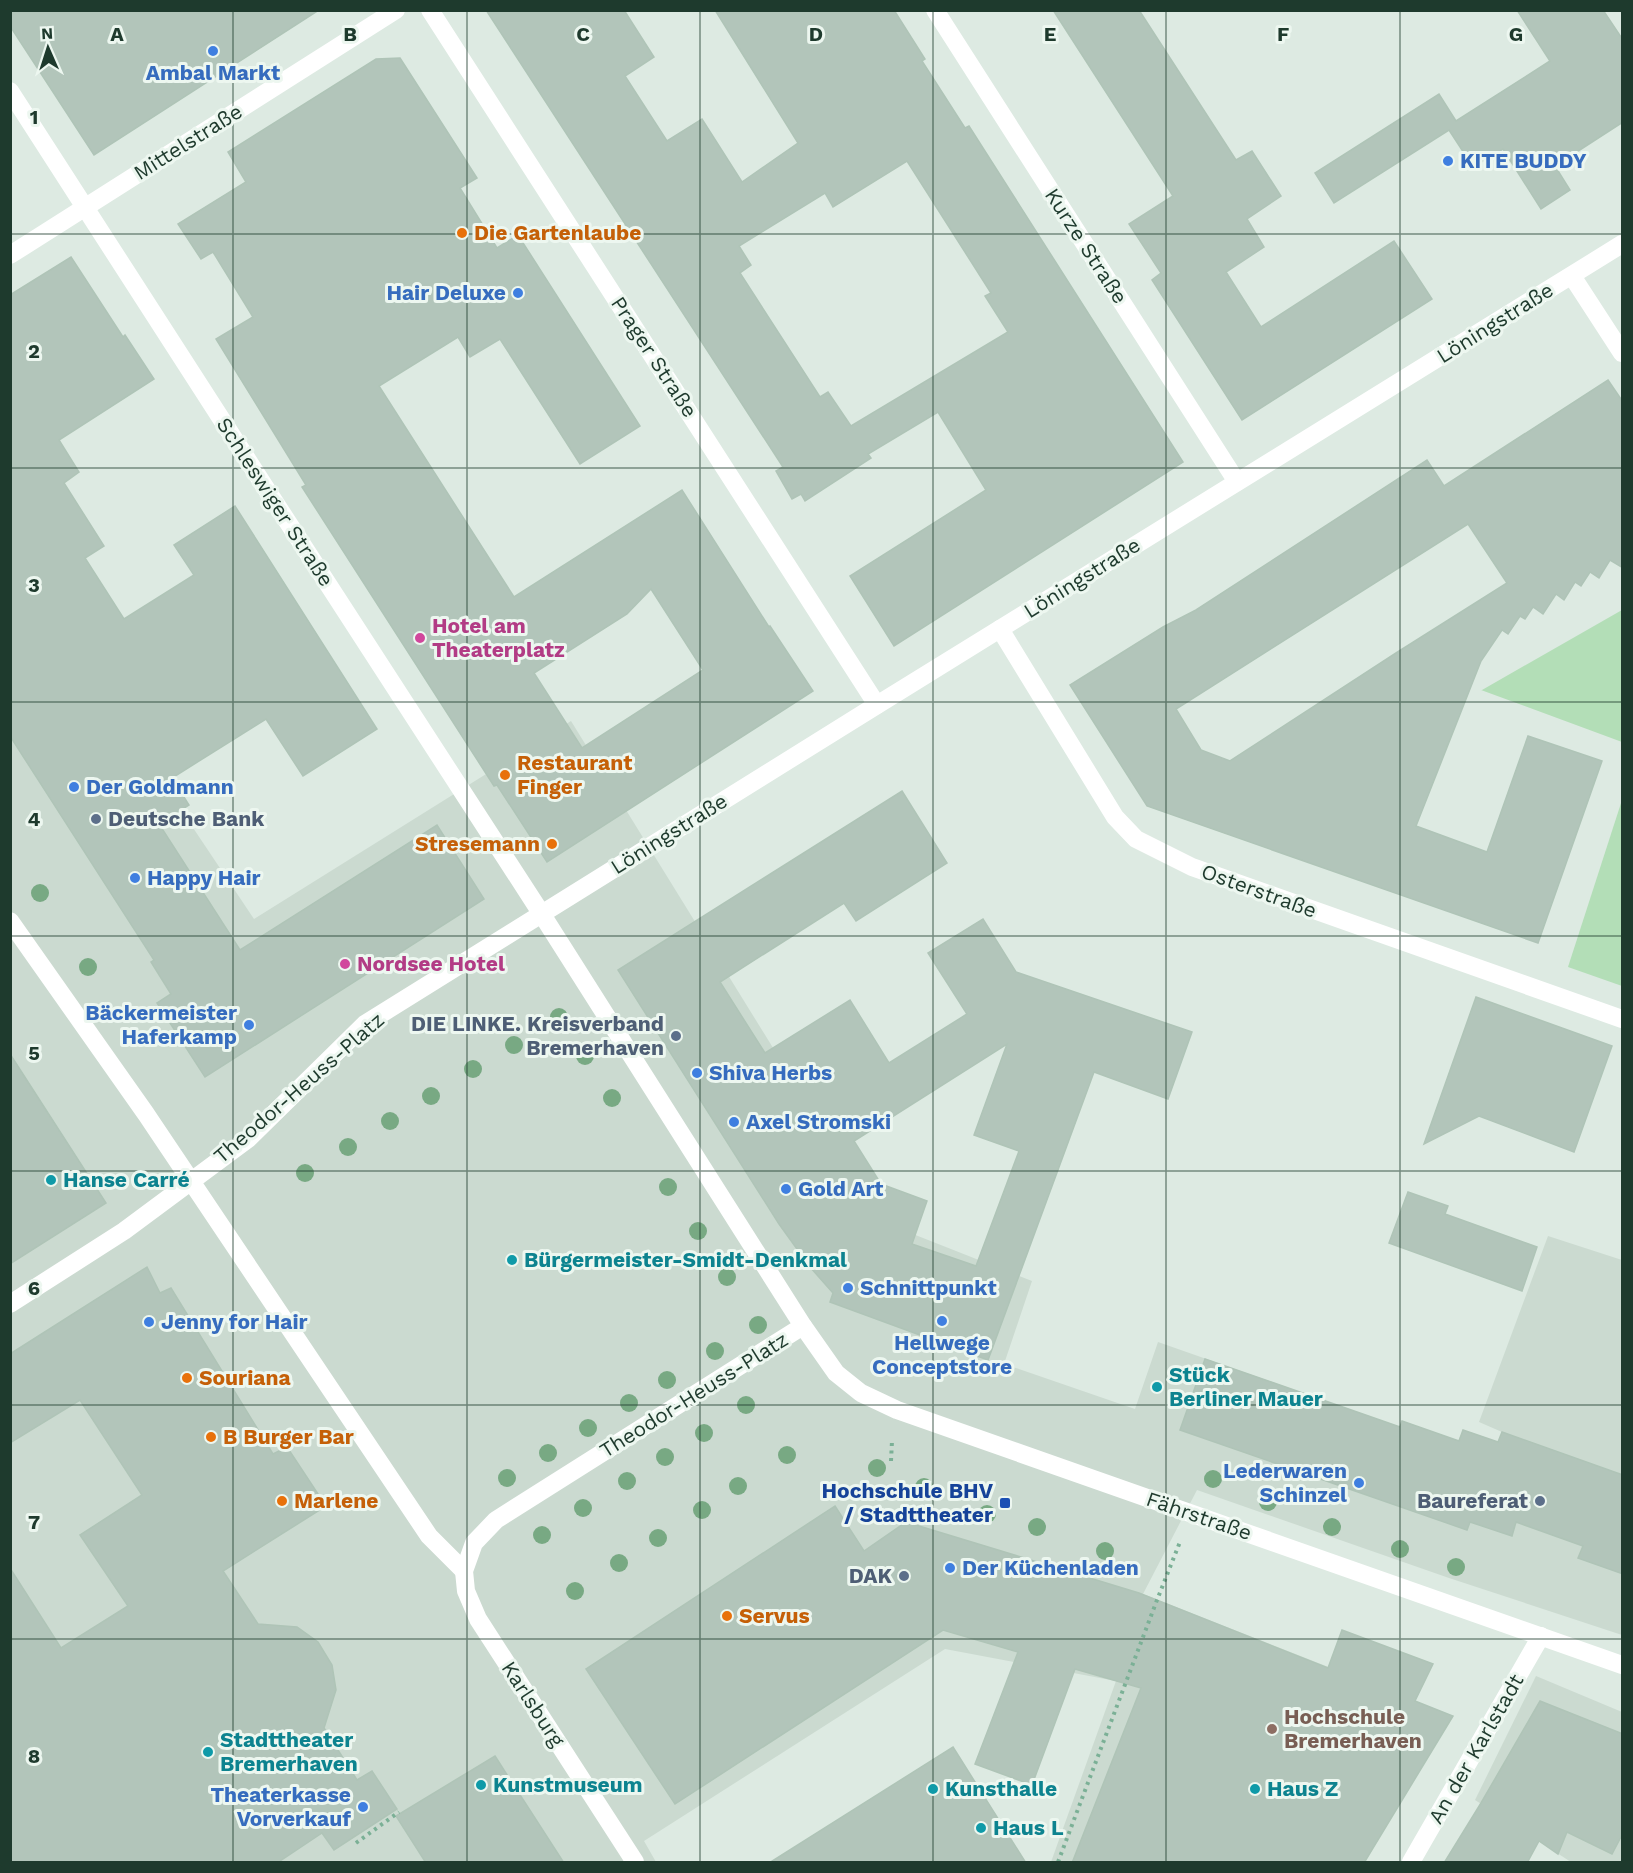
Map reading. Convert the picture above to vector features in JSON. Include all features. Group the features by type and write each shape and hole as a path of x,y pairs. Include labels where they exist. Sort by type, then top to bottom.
{"street":[{"name":"Mittelstraße","path":"10,255 396,10"},
{"name":"Prager Straße","path":"430,10 877,705"},
{"name":"Kurze Straße","path":"935,10 1237,482"},
{"name":"Schleswiger Straße","path":"10,91 541,913"},
{"name":"Löningstraße","path":"541,913 1623,244"},
{"path":"1572,276 1623,353"},
{"name":"Osterstraße","path":"1000,628 1116,817 1136,839 1192,867 1623,1019"},
{"name":"Theodor-Heuss-Platz","path":"10,1304 124,1231 248,1139 365,1024 541,913 803,1326 496,1520 474,1543 465,1571"},
{"path":"10,921 146,1114 429,1536 465,1571"},
{"name":"Fährstraße","path":"803,1326 836,1373 861,1394 897,1410 1623,1665"},
{"name":"Karlsburg","path":"465,1571 466,1591 478,1619 635,1863"},
{"name":"An der Karlstadt","path":"1411,1863 1541,1636"}],"path":[{"path":"1058,1863 1192,1513"},
{"path":"356,1843 399,1812"}],"shaded area":[{"path":"10,554 254,919 571,721 880,1221 1032,1281 1004,1364 1135,1409 1158,1342 1400,1427 1402,1421 1458,1441 1463,1430 1498,1443 1502,1432 1479,1422 1548,1236 1622,1260 1622,1635 1449,1578 1197,1490 1143,1594 1453,1716 1364,1862 1051,1862 1116,1681 945,1649 644,1841 656,1862 11,1862"},
{"path":"1536,1676 1622,1712 1622,1862 1571,1862 1475,1800"}],"green space":[{"path":"1622,610 1622,742 1481,690 1482,690"},
{"path":"1622,800 1622,986 1568,967"}],"building":[{"path":"10,10 319,10 94,155 10,26"},
{"path":"486,10 624,10 654,57 625,76 667,141 702,119 742,182 798,143 715,10 894,10 925,59 922,61 965,128 969,126 1183,462 894,646 850,576 986,490 938,412 868,454 871,458 805,501 801,494 792,499 776,471 783,467","holes":["907,161 991,293 985,296 1008,332 851,426 828,392 820,397 740,273 751,265 739,246 825,193 833,207"]},
{"path":"1053,10 1139,10 1236,160 1252,151 1281,196 1247,219 1264,247 1226,272 1261,327 1394,241 1432,299 1242,420 1152,280 1161,273 1129,224 1173,196"},
{"path":"1517,10 1603,10 1623,40 1623,122 1555,166 1570,190 1541,209 1503,149 1473,167 1449,130 1334,203 1315,173 1439,94 1456,121 1550,61"},
{"path":"400,58 477,178 460,188 497,248 518,235 640,426 580,464 500,339 470,357 458,337 379,386 514,597 682,490 769,627 813,691 547,862 497,785 494,786 302,487 306,485 216,339 253,317 213,252 201,259 178,224 246,182 228,152 376,59","holes":["651,589 703,670 582,748 534,673 627,614"]},
{"path":"71,257 123,337 125,335 154,379 59,440 79,472 64,483 104,546 85,558 124,619 194,575 174,545 235,506 377,729 303,776 266,719 172,778 189,805 159,824 240,950 437,825 484,899 205,1077 157,1003 171,994 151,962 154,960 10,736 10,295"},
{"path":"1608,380 1623,402 1623,568 1610,560 1599,578 1590,572 1581,586 1575,582 1564,600 1556,594 1543,614 1533,607 1525,619 1520,616 1508,634 1502,630 1481,661 1416,826 1487,852 1528,736 1602,761 1538,943 1147,806 1070,685 1163,627 1196,610 1427,460 1444,486","holes":["1468,524 1507,583 1230,761 1201,750 1176,709"]},
{"path":"902,791 947,863 856,921 844,903 720,982 765,1053 850,1000 889,1063 967,1014 928,953 983,919 1016,972 1192,1032 1168,1099 1094,1072 988,1360 830,1302 833,1293 810,1267 779,1224 618,970","holes":["1007,1044 974,1135 1019,1151 976,1266 912,1244 927,1201 881,1184 854,1141"]},
{"path":"1476,997 1612,1046 1574,1152 1479,1116 1424,1144"},
{"name":"Hanse Carré","path":"10,1054 106,1203 10,1264"},
{"path":"1408,1192 1448,1206 1445,1214 1537,1247 1522,1291 1389,1243"},
{"path":"147,1267 160,1293 171,1288 273,1454 287,1447 326,1506 223,1571 258,1624 297,1627 318,1642 332,1665 336,1690 324,1728 357,1780 372,1771 397,1809 334,1850 322,1833 277,1863 10,1863 10,1568 61,1648 128,1606 80,1535 142,1495 80,1400 10,1443 10,1354"},
{"path":"1205,1359 1400,1427 1402,1421 1459,1441 1463,1430 1498,1442 1502,1432 1623,1475 1623,1574 1578,1558 1583,1546 1516,1522 1512,1536 1470,1522 1467,1530 1180,1430"},
{"path":"835,1506 864,1551 906,1522 1139,1593 1328,1668 1342,1630 1433,1664 1415,1701 1453,1716 1364,1863 1072,1863 1141,1688 1075,1669 1032,1785 975,1764 1018,1652 943,1630 675,1804 586,1669"},
{"path":"1540,1701 1623,1734 1623,1833 1612,1854 1567,1832 1558,1854 1539,1841 1527,1863 1444,1863 1481,1803"},
{"name":"Kunsthalle","path":"953,1747 1026,1863 769,1863"},
{"name":"Kunstmuseum","path":"495,1756 564,1863 426,1863 396,1816"}],"place":[{"name":"Ambal Markt","path":"213,51"},
{"name":"KITE BUDDY","path":"1448,161"},
{"name":"Die Gartenlaube","path":"462,233"},
{"name":"Hair Deluxe","path":"518,293"},
{"name":"Hotel am Theaterplatz","path":"420,638"},
{"name":"Restaurant Finger","path":"505,775"},
{"name":"Der Goldmann","path":"74,787"},
{"name":"Deutsche Bank","path":"96,819"},
{"name":"Stresemann","path":"552,844"},
{"name":"Happy Hair","path":"135,878"},
{"name":"Nordsee Hotel","path":"345,964"},
{"name":"Bäckermeister Haferkamp","path":"249,1025"},
{"name":"DIE LINKE. Kreisverband Bremerhaven","path":"676,1036"},
{"name":"Shiva Herbs","path":"697,1073"},
{"name":"Axel Stromski","path":"734,1122"},
{"name":"Hanse Carré","path":"51,1180"},
{"name":"Gold Art","path":"786,1189"},
{"name":"Bürgermeister-Smidt-Denkmal","path":"512,1260"},
{"name":"Schnittpunkt","path":"848,1288"},
{"name":"Hellwege Conceptstore","path":"942,1321"},
{"name":"Jenny for Hair","path":"149,1322"},
{"name":"Souriana","path":"187,1378"},
{"name":"Stück Berliner Mauer","path":"1157,1387"},
{"name":"B Burger Bar","path":"211,1437"},
{"name":"Lederwaren Schinzel","path":"1359,1483"},
{"name":"Marlene","path":"282,1501"},
{"name":"Baureferat","path":"1540,1501"},
{"name":"Hochschule BHV / Stadttheater","path":"1005,1503"},
{"name":"Der Küchenladen","path":"950,1568"},
{"name":"DAK","path":"904,1576"},
{"name":"Servus","path":"727,1616"},
{"name":"Hochschule Bremerhaven","path":"1272,1729"},
{"name":"Stadttheater Bremerhaven","path":"208,1752"},
{"name":"Kunstmuseum","path":"481,1785"},
{"name":"Kunsthalle","path":"933,1789"},
{"name":"Haus Z","path":"1255,1789"},
{"name":"Theaterkasse Vorverkauf","path":"363,1807"},
{"name":"Haus L","path":"981,1828"}]}
